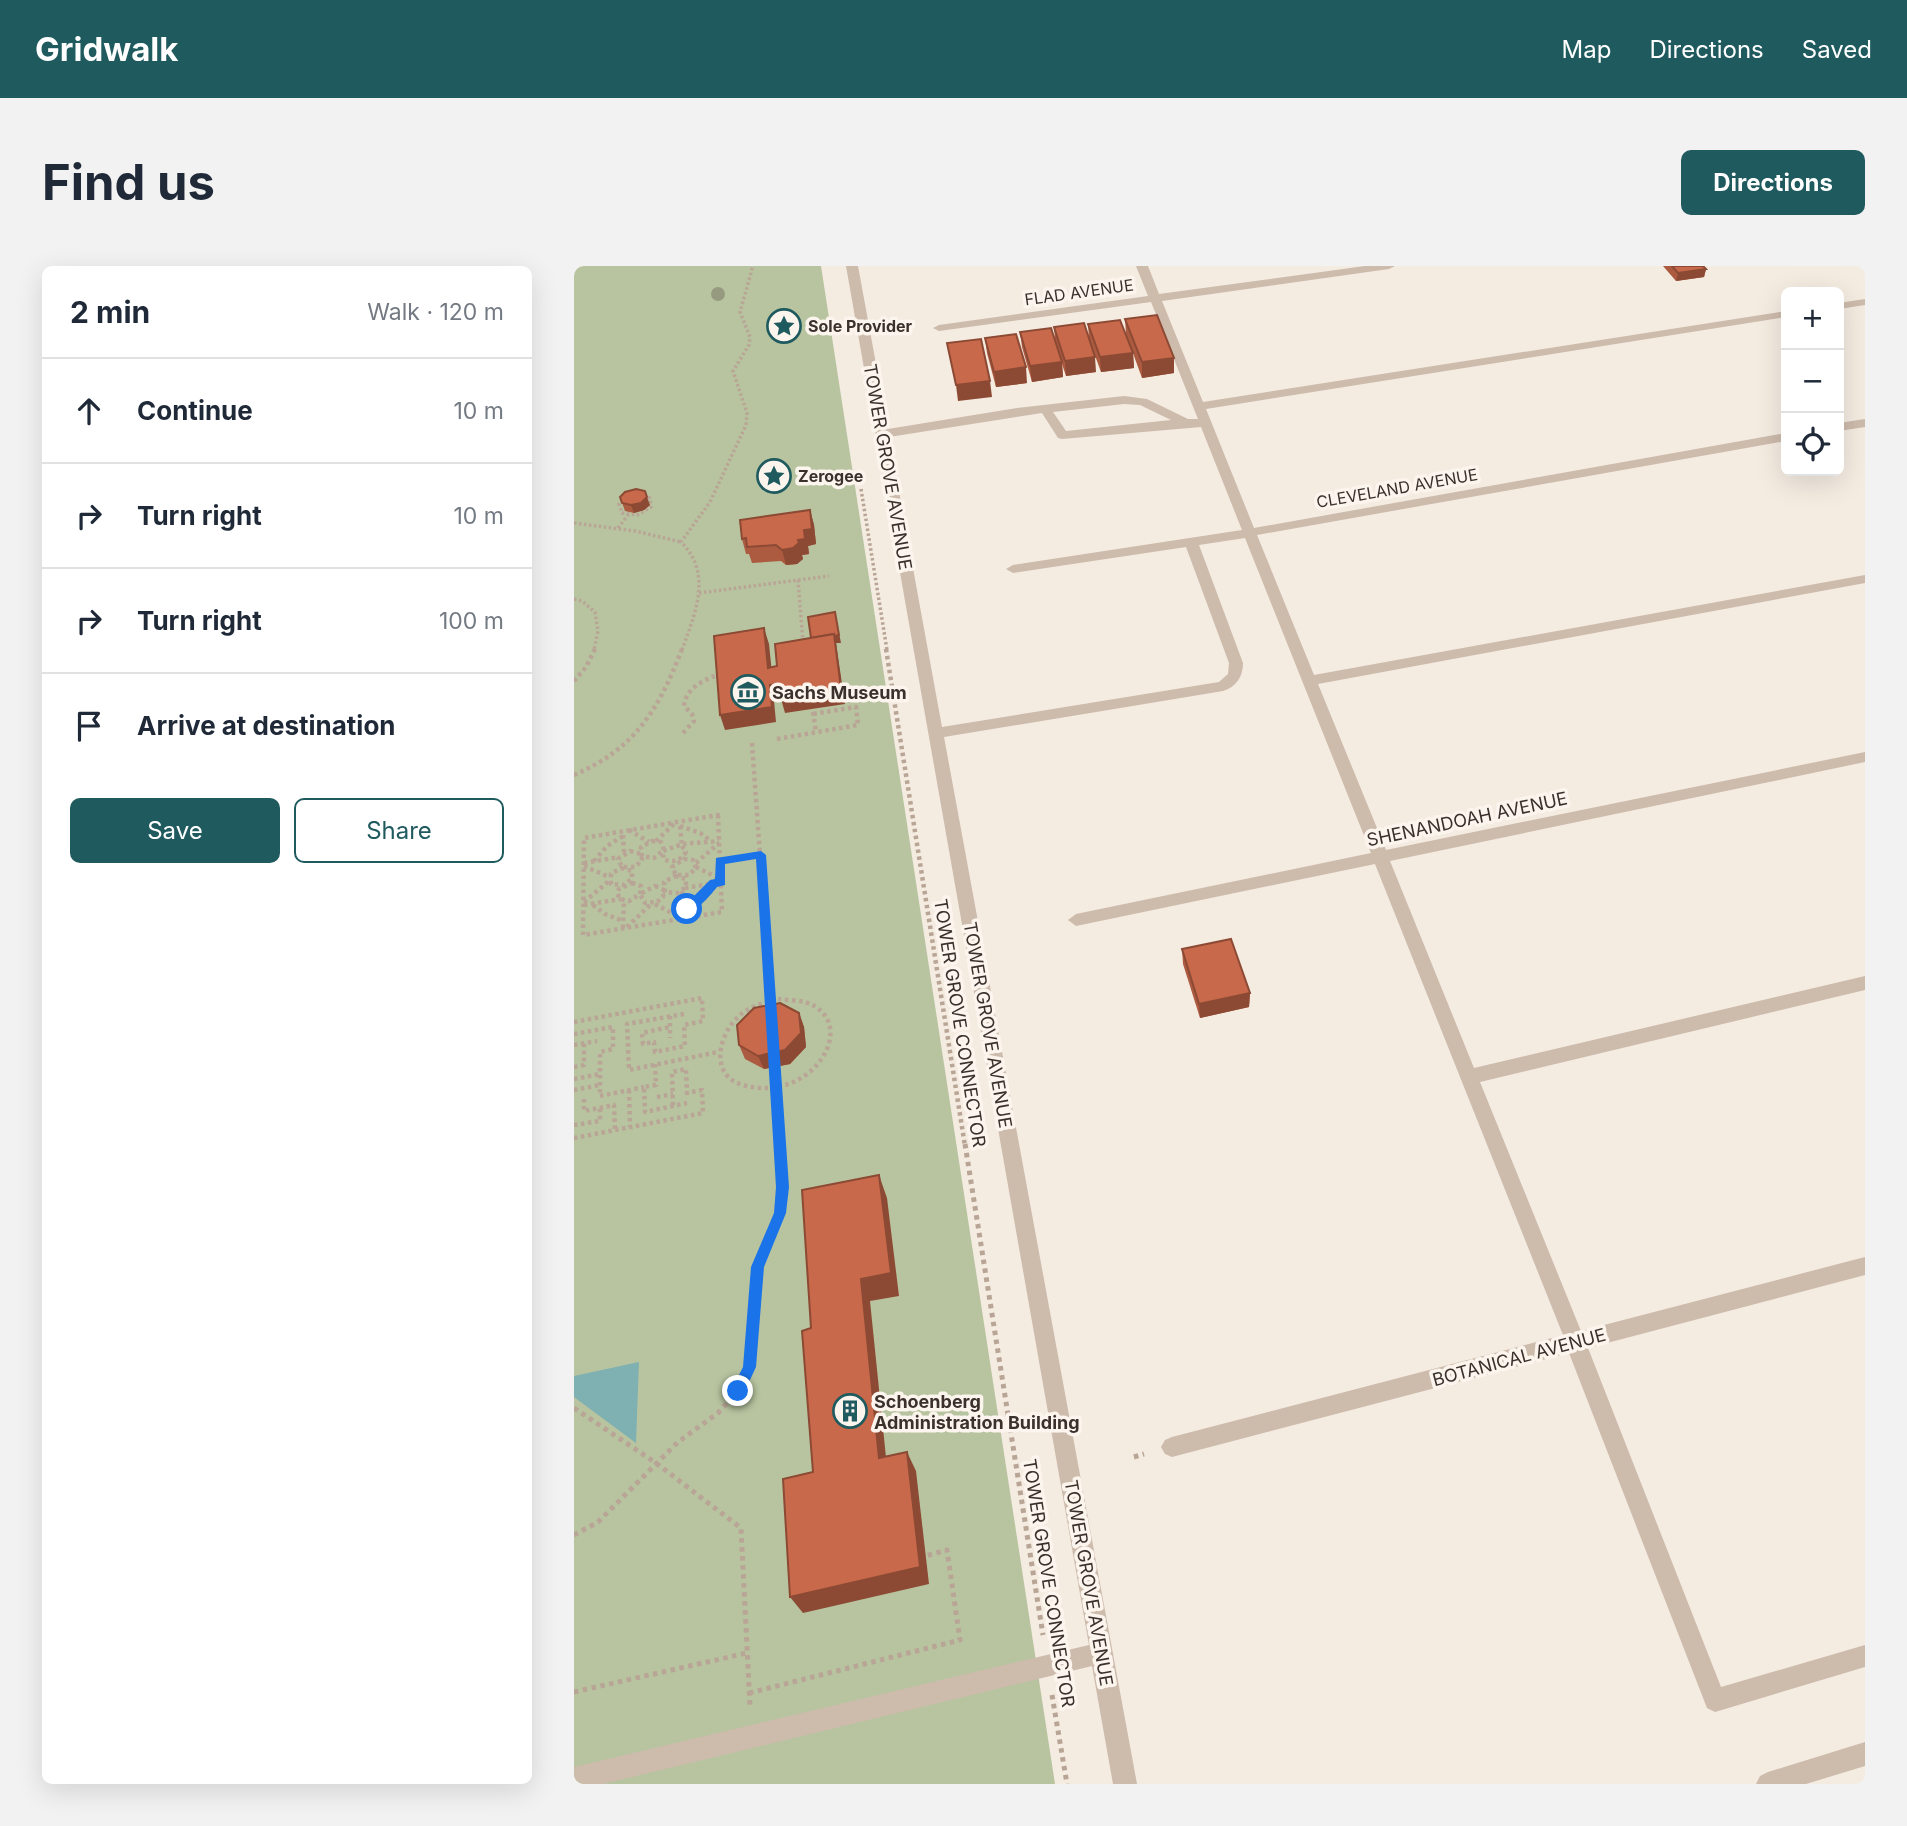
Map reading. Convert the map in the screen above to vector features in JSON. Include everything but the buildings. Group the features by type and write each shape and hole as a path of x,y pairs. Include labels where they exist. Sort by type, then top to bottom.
{"street":[{"name":"TOWER GROVE AVENUE","path":"852,266 1125,1784"},
{"path":"1142,266 1207,423 1248,533 1310,681 1378,857 1469,1076 1715,1700 1865,1656"},
{"name":"FLAD AVENUE","path":"939,328 1389,266"},
{"path":"1844,305 1865,302"},
{"path":"1200,406 1781,315"},
{"path":"881,434 1124,400 1143,402 1186,422"},
{"path":"1046,410 1062,435 1186,422 1207,423"},
{"path":"1844,426 1865,423"},
{"name":"CLEVELAND AVENUE","path":"1013,569 1248,533 1781,438"},
{"path":"936,733 1223,686 1232,680 1237,672 1236,663 1191,541"},
{"path":"1310,681 1865,579"},
{"name":"SHENANDOAH AVENUE","path":"1076,920 1865,757"},
{"path":"1469,1076 1865,984"},
{"name":"BOTANICAL AVENUE","path":"1172,1447 1865,1266"},
{"path":"574,1779 1101,1653"},
{"path":"1768,1784 1865,1754"}],"path":[{"path":"681,542 710,502 746,425 744,400 733,371 750,337 740,312 753,266"},
{"name":"TOWER GROVE CONNECTOR","path":"860,485 1067,1784"},
{"path":"618,528 628,515 645,512 652,505 651,500 640,495 624,499 619,509 628,515"},
{"path":"574,523 618,528 681,542 692,552 698,564 699,593 677,661 639,732 614,755 574,775"},
{"path":"699,593 829,576"},
{"path":"798,580 803,643"},
{"path":"574,599 582,601 595,612 598,636 586,666 574,681"},
{"path":"683,733 694,721 692,714 684,706 686,696 698,684 717,675"},
{"path":"777,739 858,725 856,706 813,712 816,732"},
{"path":"752,743 772,1020"},
{"path":"718,815 722,912 583,935 584,838 625,832 718,815"},
{"path":"584,904 609,879 614,870 639,864 641,847 656,841 679,823"},
{"path":"679,823 700,833 711,842"},
{"path":"679,823 682,846 686,852 672,867 673,873 687,881 682,918"},
{"path":"625,832 649,842"},
{"path":"625,832 619,865 633,875 617,893 622,900 625,928"},
{"path":"594,861 625,832"},
{"path":"656,841 663,844 662,857 666,861 691,859 721,881"},
{"path":"584,864 632,851 654,858 672,845 719,842"},
{"path":"625,928 663,897 666,880 689,875 719,842"},
{"path":"720,861 761,855"},
{"path":"584,864 609,879 615,886 640,885 641,901 682,918"},
{"path":"584,904 635,899 655,886 672,893 721,881"},
{"path":"683,911 706,894 713,883"},
{"path":"574,886 584,884"},
{"path":"593,904 605,914 623,920"},
{"path":"574,1021 702,998 703,1021 684,1025 685,1046 654,1052 654,1042 643,1044 642,1033 670,1027"},
{"path":"794,999 810,1004 827,1019 831,1032 827,1053 817,1068 796,1082 778,1088 759,1089 741,1084 723,1068 718,1052 725,1031 736,1017 752,1006 770,1000 794,999"},
{"path":"684,1014 628,1024 629,1070 718,1052"},
{"path":"670,1016 670,1038"},
{"path":"574,1034 613,1027 613,1049 600,1052 600,1096 656,1085 654,1064"},
{"path":"574,1045 597,1041"},
{"path":"574,1067 584,1065 584,1044"},
{"path":"574,1535 598,1522 678,1442 706,1423 730,1401 749,1367 758,1267 780,1213 783,1187 775,1055"},
{"path":"574,1138 703,1113 702,1090 687,1093 686,1069 672,1072 673,1106"},
{"path":"574,1079 600,1074"},
{"path":"574,1090 600,1085"},
{"path":"645,1087 645,1112 687,1103"},
{"path":"629,1090 631,1127"},
{"path":"657,1097 673,1094"},
{"path":"584,1099 584,1111 614,1105 615,1130"},
{"path":"574,1125 600,1121 600,1108"},
{"path":"574,1408 656,1463 741,1528 751,1737"},
{"path":"749,1693 960,1640 947,1550 925,1556"},
{"path":"574,1692 748,1653"}],"green space":[{"path":"574,266 821,266 1055,1784 574,1784"}],"water":[{"path":"639,1362 636,1443 574,1397 574,1376"}],"place":[{"name":"Sole Provider","path":"784,326"},
{"name":"Zerogee","path":"774,476"},
{"name":"Sachs Museum","path":"748,692"},
{"name":"Schoenberg Administration Building","path":"850,1411"}],"route":[{"path":"687,909 706,894 713,883 721,882 720,861 761,855 783,1187 780,1213 772,1237 761,1254 758,1267 749,1367 738,1391"}]}
